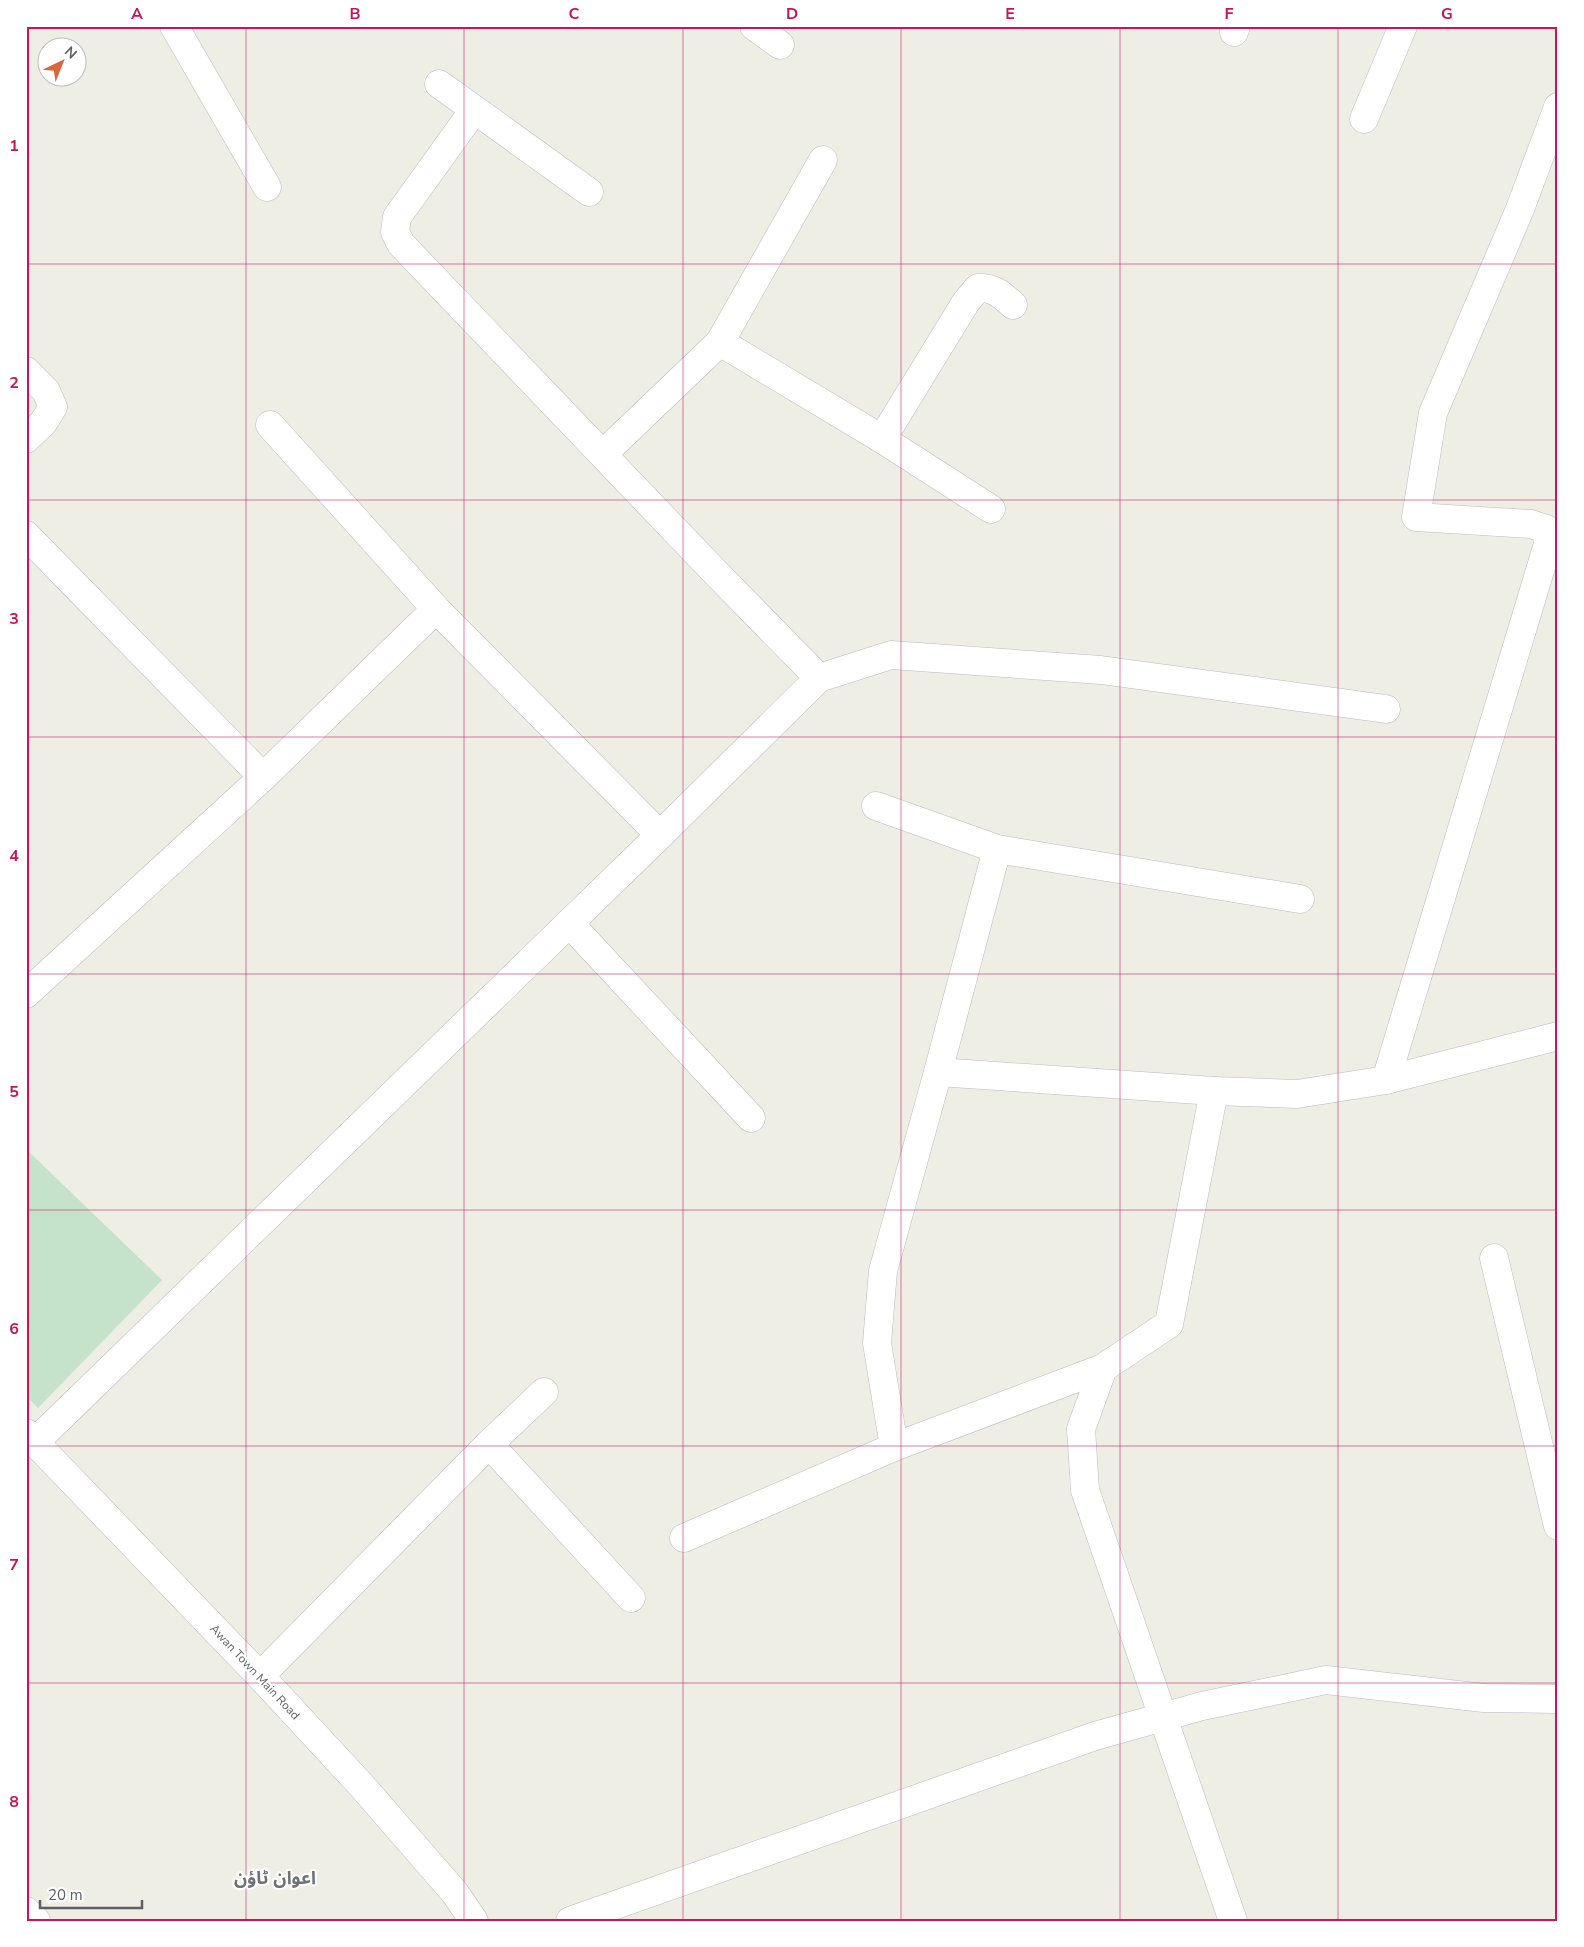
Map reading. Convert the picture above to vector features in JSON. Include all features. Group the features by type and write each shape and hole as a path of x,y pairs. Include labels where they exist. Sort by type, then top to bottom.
{"street":[{"path":"174,26 267,187"},
{"path":"754,26 780,45"},
{"path":"1364,119 1402,26"},
{"path":"439,84 589,192"},
{"path":"1386,1080 1548,544 1546,529 1531,524 1416,517 1433,413 1520,209 1558,107"},
{"path":"474,110 397,217 395,232 401,244 819,678"},
{"path":"603,454 720,342 823,160"},
{"path":"882,439 966,302 978,288 988,288 998,292 1013,305"},
{"path":"720,342 882,439 991,509"},
{"path":"26,371 46,391 53,408 43,423 26,439"},
{"path":"270,425 436,609 660,834"},
{"path":"26,535 263,776"},
{"path":"30,983 263,776 436,609"},
{"path":"31,1437 568,923 819,678 891,655 1101,670 1386,709"},
{"path":"876,806 997,849 1300,899"},
{"path":"894,1447 877,1343 883,1271 997,849"},
{"path":"568,923 751,1118"},
{"path":"938,1072 1214,1091 1297,1094 1386,1080 1558,1036"},
{"path":"684,1538 894,1447 1103,1368 1169,1324 1214,1091"},
{"path":"1494,1258 1558,1526"},
{"path":"1103,1368 1081,1429 1085,1490 1233,1921"},
{"path":"260,1676 489,1444 544,1392"},
{"name":"Awan Town Main Road","path":"31,1437 260,1676 375,1801 455,1893 474,1921"},
{"path":"489,1444 631,1598"},
{"path":"570,1921 1095,1736 1202,1706 1326,1680 1484,1698 1558,1699"},
{"path":"26,1911 36,1921"}],"green space":[{"path":"26,1149 162,1280 38,1408 26,1396"}],"district":[{"name":"اعوان ٹاؤن","path":"275,1878"}]}
